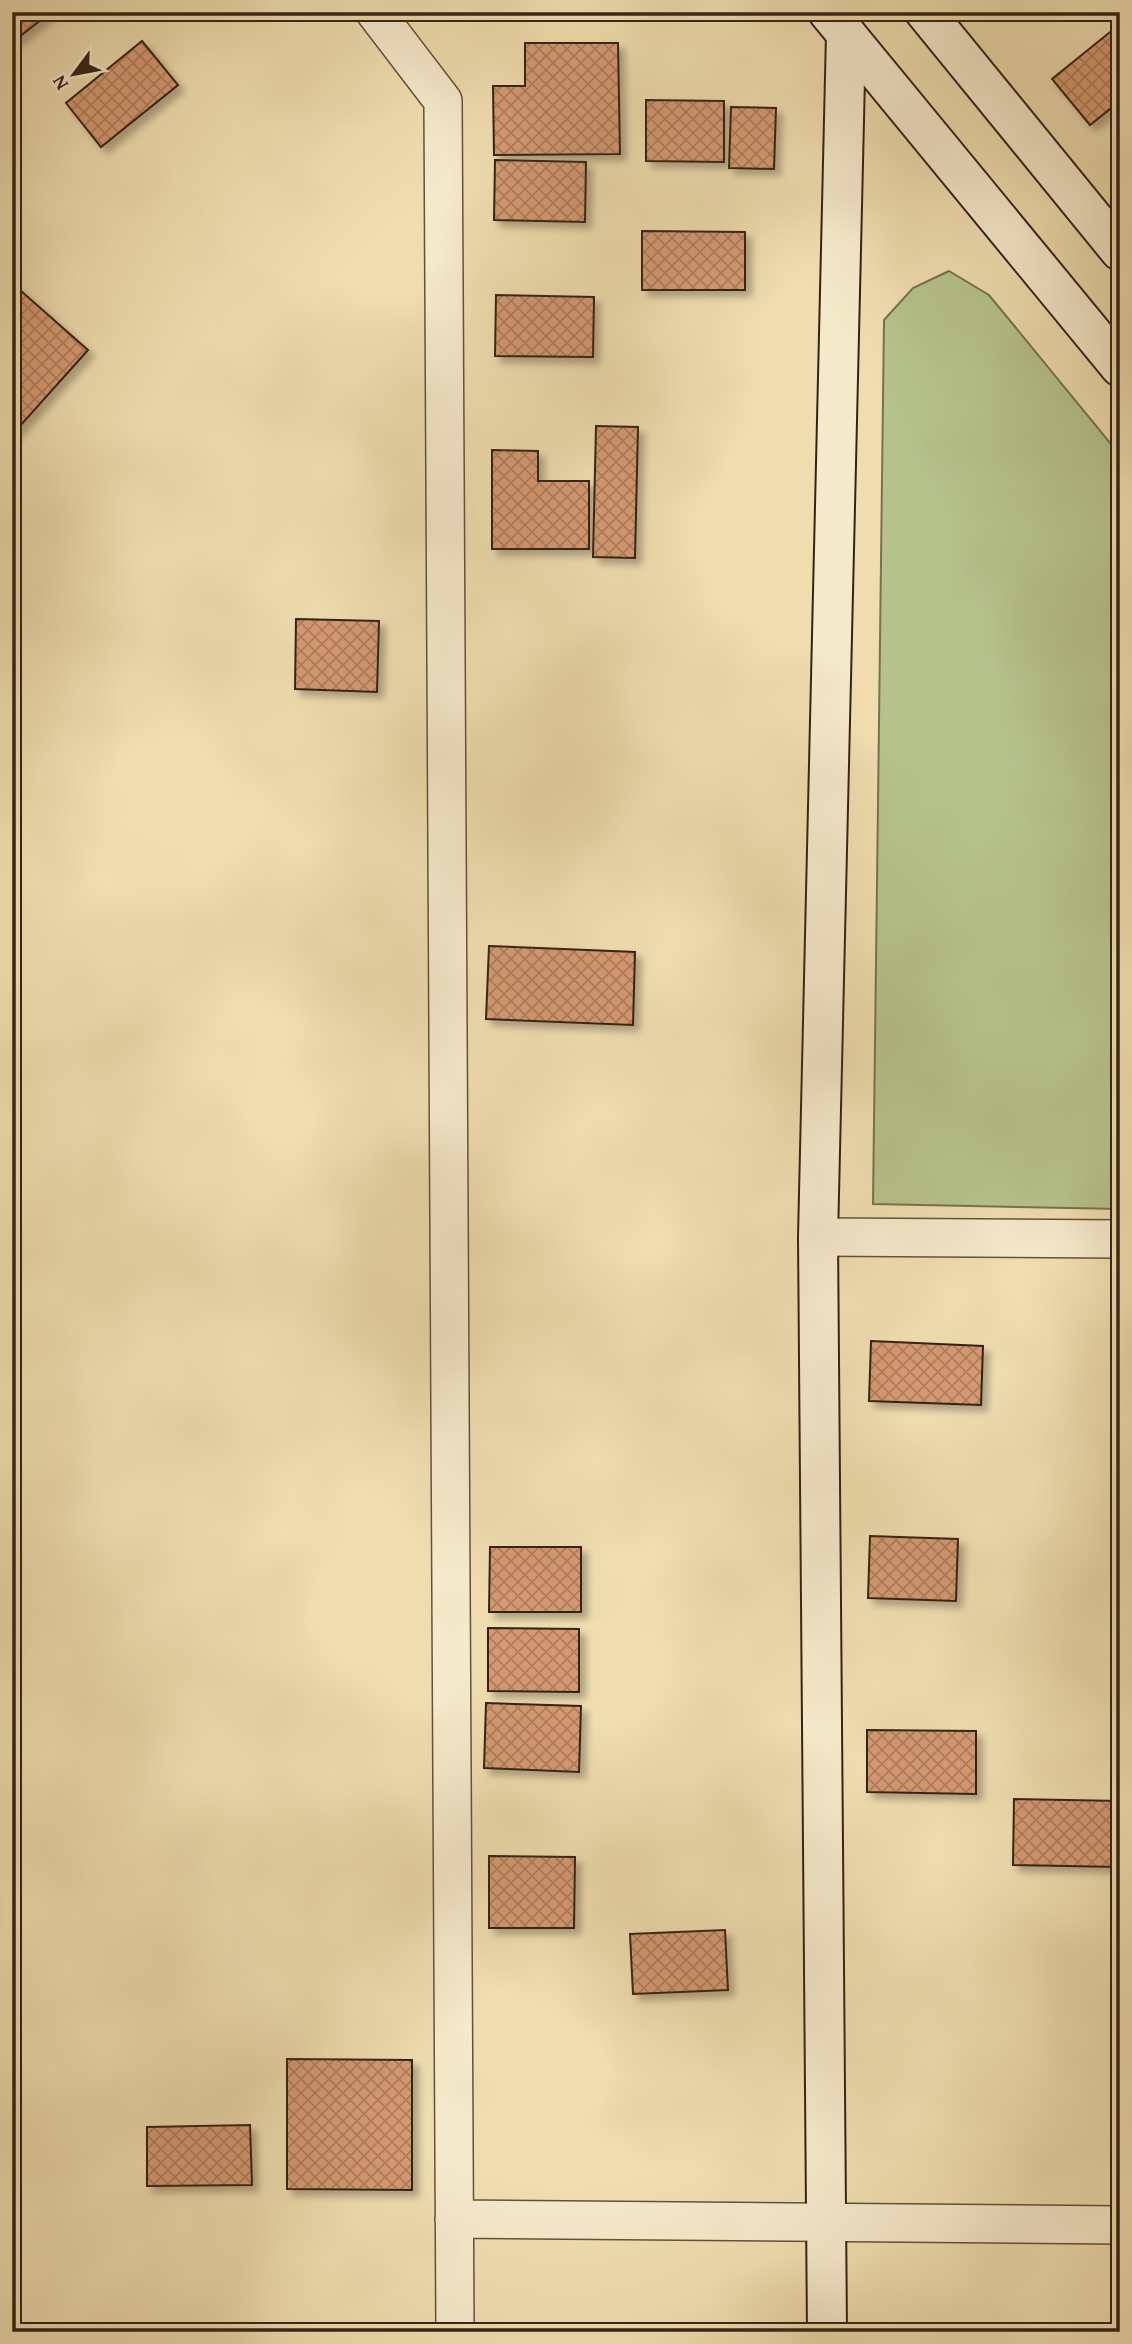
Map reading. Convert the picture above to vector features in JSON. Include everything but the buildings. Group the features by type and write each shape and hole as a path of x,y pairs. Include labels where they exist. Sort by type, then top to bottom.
{"street":[{"path":"375,12 443,101 454,2332"},
{"path":"925,12 1120,251"},
{"path":"837,23 1120,367"},
{"path":"827,2332 818,1237 837,23"},
{"path":"818,1237 1120,1239"},
{"path":"454,2218 1120,2225"}],"green space":[{"path":"949,271 989,295 1120,455 1120,1209 873,1204 884,320 913,288"}]}
